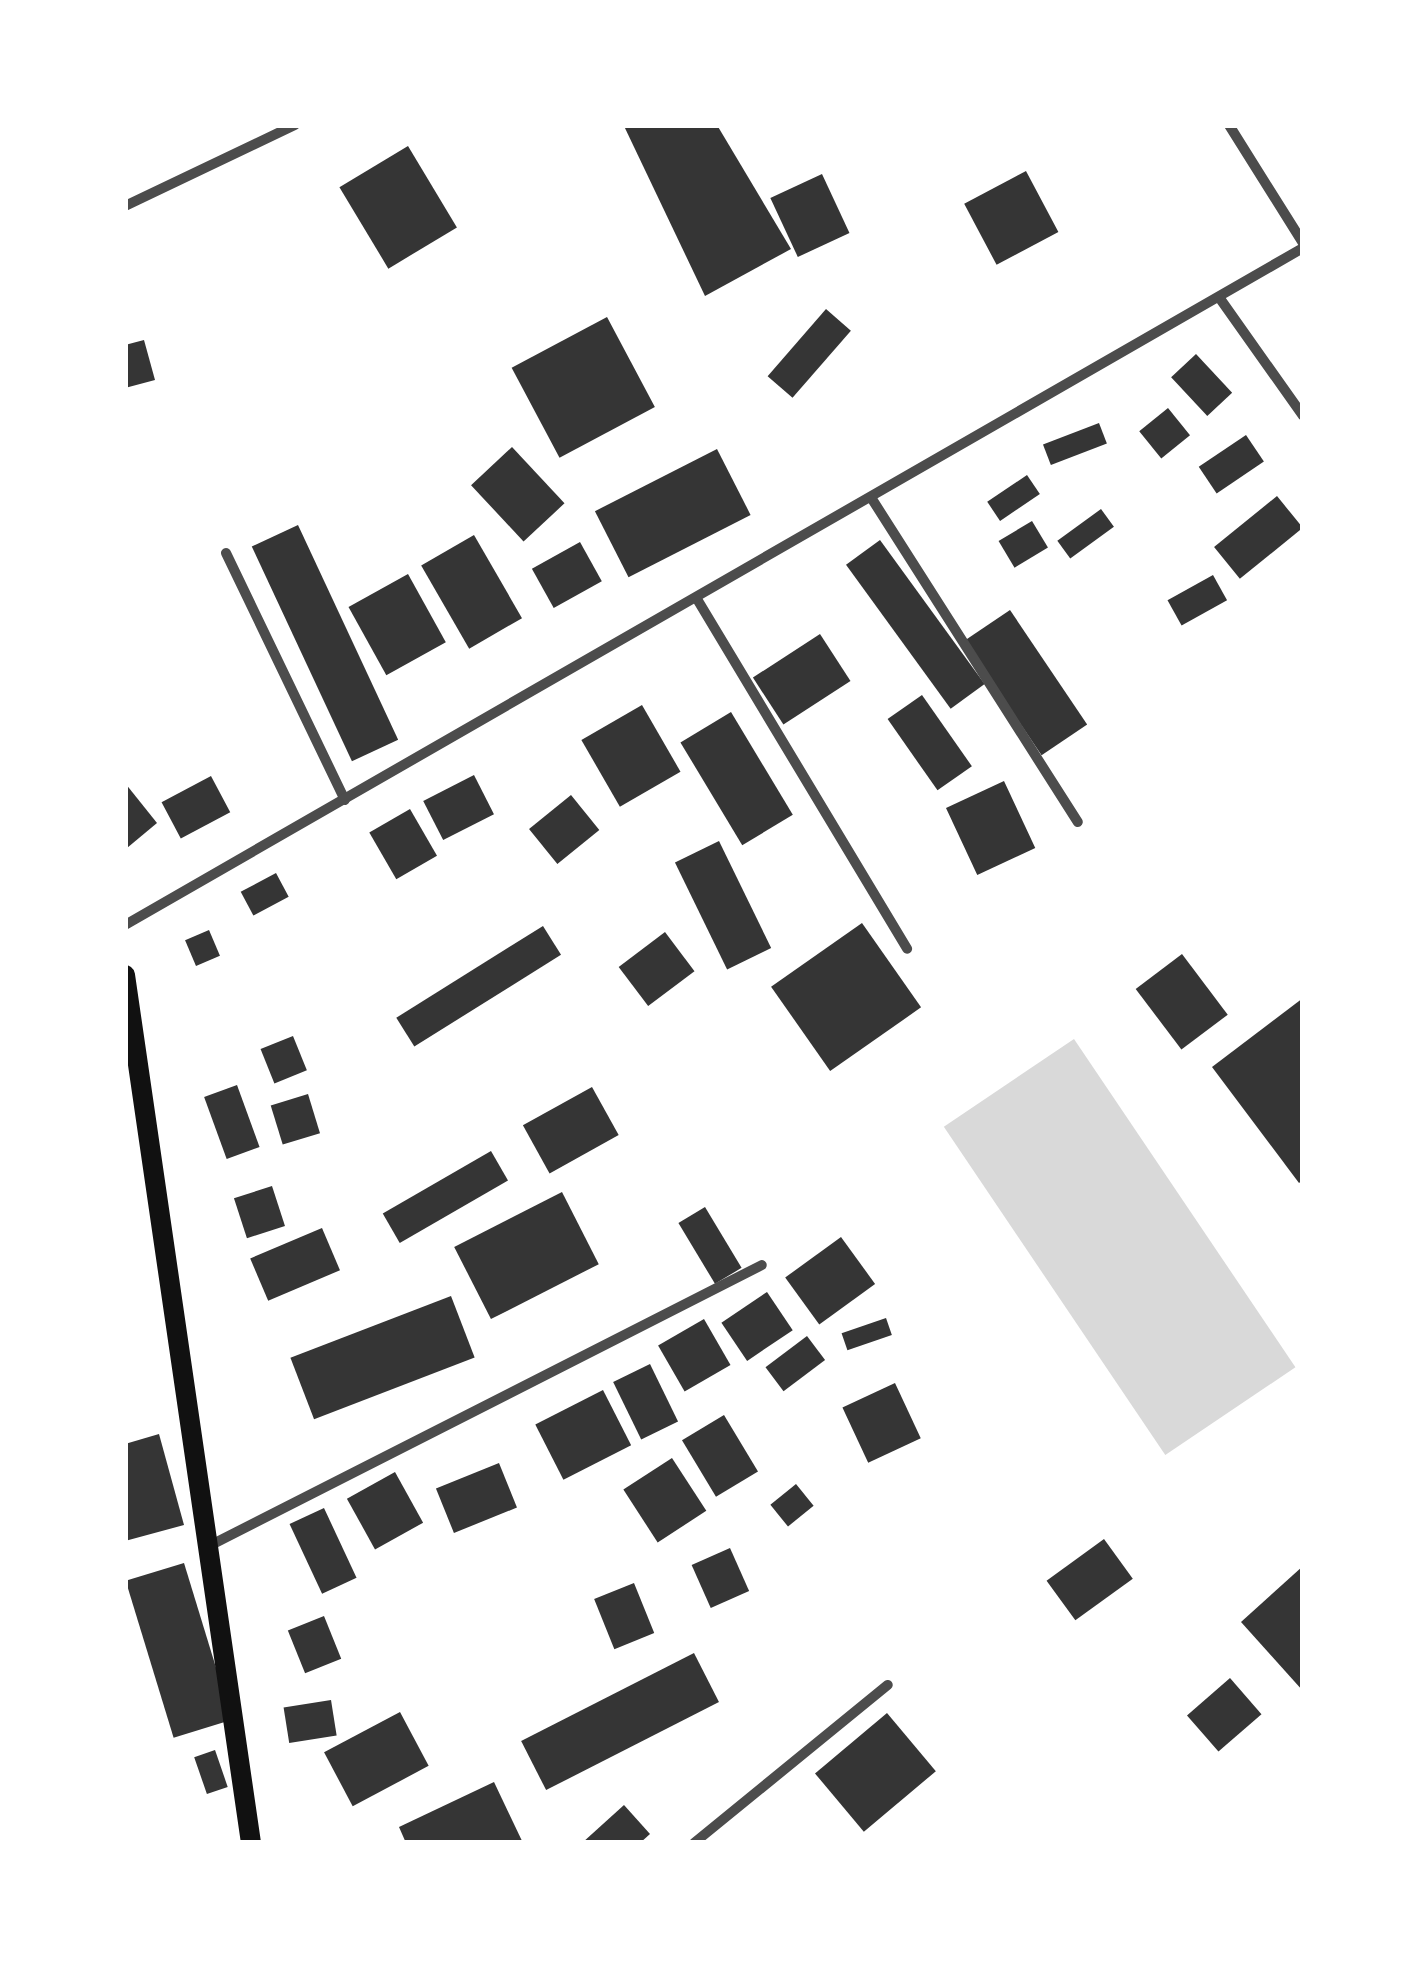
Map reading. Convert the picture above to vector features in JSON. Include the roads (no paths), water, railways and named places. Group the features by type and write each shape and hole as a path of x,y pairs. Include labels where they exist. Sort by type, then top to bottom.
{"main road":[{"path":"125,975 210,1546 249,1842"}],"street":[{"path":"125,206 296,125"},
{"path":"125,925 1221,300 1303,245 1229,125"},
{"path":"1221,300 1303,416"},
{"path":"872,499 1078,822"},
{"path":"226,554 345,800"},
{"path":"697,599 908,949"},
{"path":"210,1546 762,1265"},
{"path":"694,1843 888,1685"}]}
